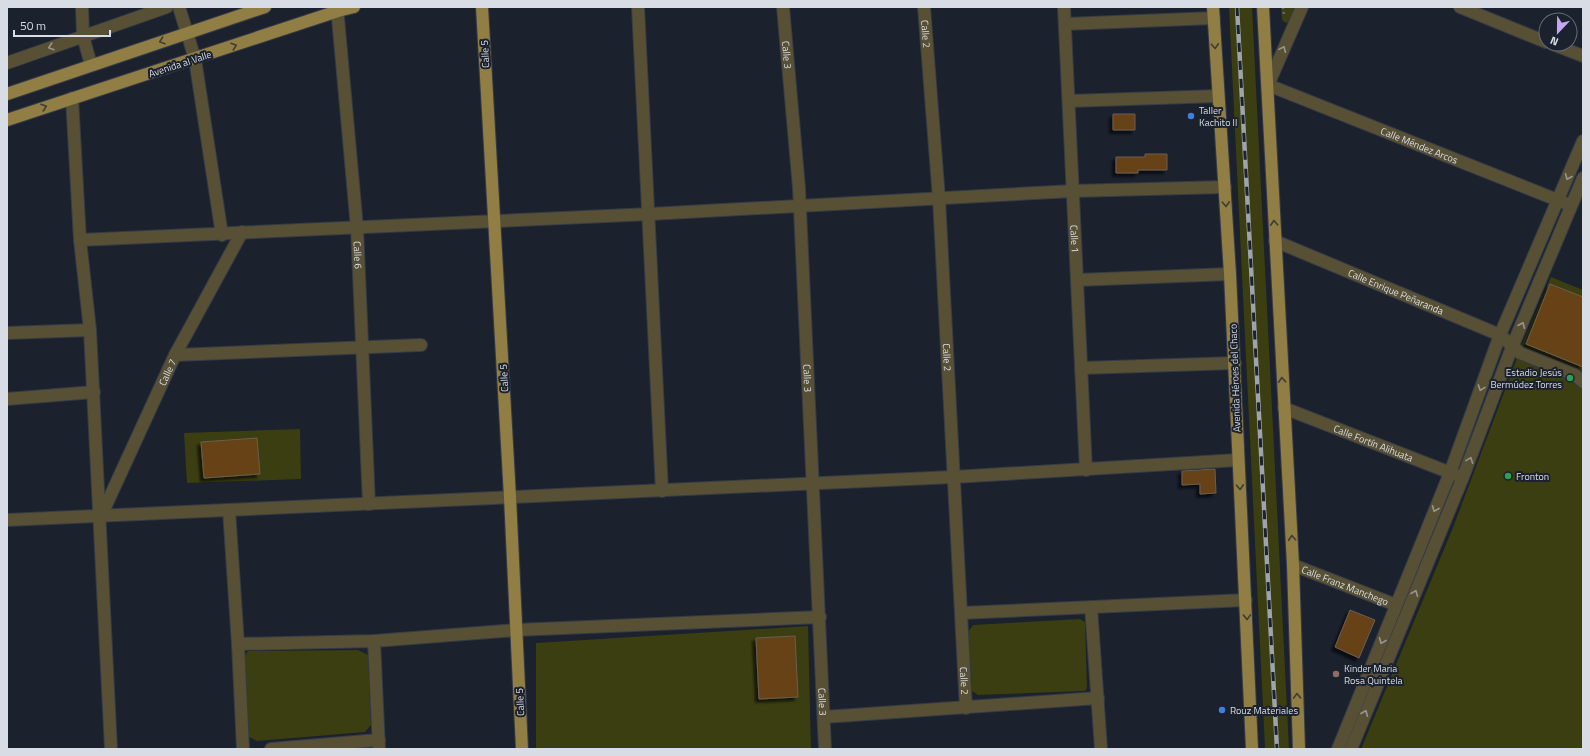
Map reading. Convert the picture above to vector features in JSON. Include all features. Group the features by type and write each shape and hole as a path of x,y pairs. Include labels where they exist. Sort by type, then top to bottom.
{"main road":[{"path":"7,94 265,7"},
{"name":"Avenida al Valle","path":"7,120 195,59 337,9 354,7"},
{"name":"Calle 5","path":"482,7 510,498 522,749"},
{"path":"1264,7 1293,565 1299,749"},
{"name":"Avenida Héroes del Chaco","path":"1213,12 1235,363 1238,460 1246,600 1252,749"}],"street":[{"path":"82,7 83,36 91,66"},
{"path":"7,63 167,7"},
{"path":"179,7 195,59 222,235"},
{"path":"638,7 650,214 662,491"},
{"name":"Calle 3","path":"784,7 799,206 820,617 825,749"},
{"name":"Calle 2","path":"924,7 940,199 966,708"},
{"name":"Calle 1","path":"1064,7 1086,470"},
{"path":"1268,85 1302,7"},
{"path":"1460,7 1538,39"},
{"name":"Calle 6","path":"337,9 357,228 369,504"},
{"path":"1065,24 1213,12"},
{"path":"1573,52 1583,56"},
{"name":"Calle Méndez Arcos","path":"1268,85 1571,206"},
{"path":"1069,101 1218,96"},
{"path":"72,98 80,240 90,330 94,392 111,749"},
{"path":"1338,749 1450,472 1500,335 1583,141"},
{"path":"1350,749 1463,477 1512,347 1583,178"},
{"path":"80,240 222,235 242,232 650,214 1073,191 1225,187"},
{"name":"Calle 7","path":"101,516 175,354 242,232"},
{"name":"Calle Enrique Peñaranda","path":"1275,241 1500,335 1520,353 1576,375 1583,382"},
{"path":"1077,280 1230,274"},
{"path":"7,333 90,330"},
{"path":"175,354 421,345"},
{"path":"1081,368 1235,363"},
{"path":"7,399 94,392"},
{"name":"Calle Fortín Alihuata","path":"1284,408 1463,477"},
{"path":"7,520 813,484 1086,470 1238,460"},
{"path":"230,510 238,644 242,749"},
{"name":"Calle Franz Manchego","path":"1293,565 1396,605"},
{"path":"960,612 1246,600"},
{"path":"1091,607 1101,749"},
{"path":"238,644 374,641 516,630 820,617"},
{"path":"270,749 379,745 374,641"},
{"path":"824,717 1098,698"}],"green space":[{"path":"1229,7 1252,7 1289,749 1265,749"},
{"path":"1281,7 1295,7 1290,21 1286,23 1282,20"},
{"path":"1551,277 1583,290 1583,749 1361,749 1452,530 1522,345"},
{"path":"300,429 301,479 187,483 184,433"},
{"path":"1080,619 1085,622 1087,688 1085,691 978,695 972,691 968,632 973,625"},
{"path":"808,626 811,749 536,749 536,643"},
{"path":"358,650 368,655 371,725 365,732 257,741 249,737 244,657 248,651"}],"building":[{"path":"1113,114 1135,114 1135,130 1113,130"},
{"path":"1145,154 1167,154 1167,170 1138,170 1138,173 1116,173 1116,157 1145,157"},
{"path":"1550,284 1583,297 1583,367 1526,344"},
{"path":"257,438 260,474 204,478 201,442"},
{"path":"1215,469 1216,493 1200,494 1200,484 1182,485 1182,471"},
{"path":"1350,610 1375,620 1359,658 1335,647"},
{"path":"795,636 798,697 759,699 756,638"}],"railway":[{"path":"1237,7 1277,749"}],"place":[{"name":"Taller Kachito ll","path":"1191,116"},
{"name":"Estadio Jesús Bermúdez Torres","path":"1570,378"},
{"name":"Fronton","path":"1508,476"},
{"name":"Kinder Maria Rosa Quintela","path":"1336,674"},
{"name":"Rouz Materiales","path":"1222,710"}]}
